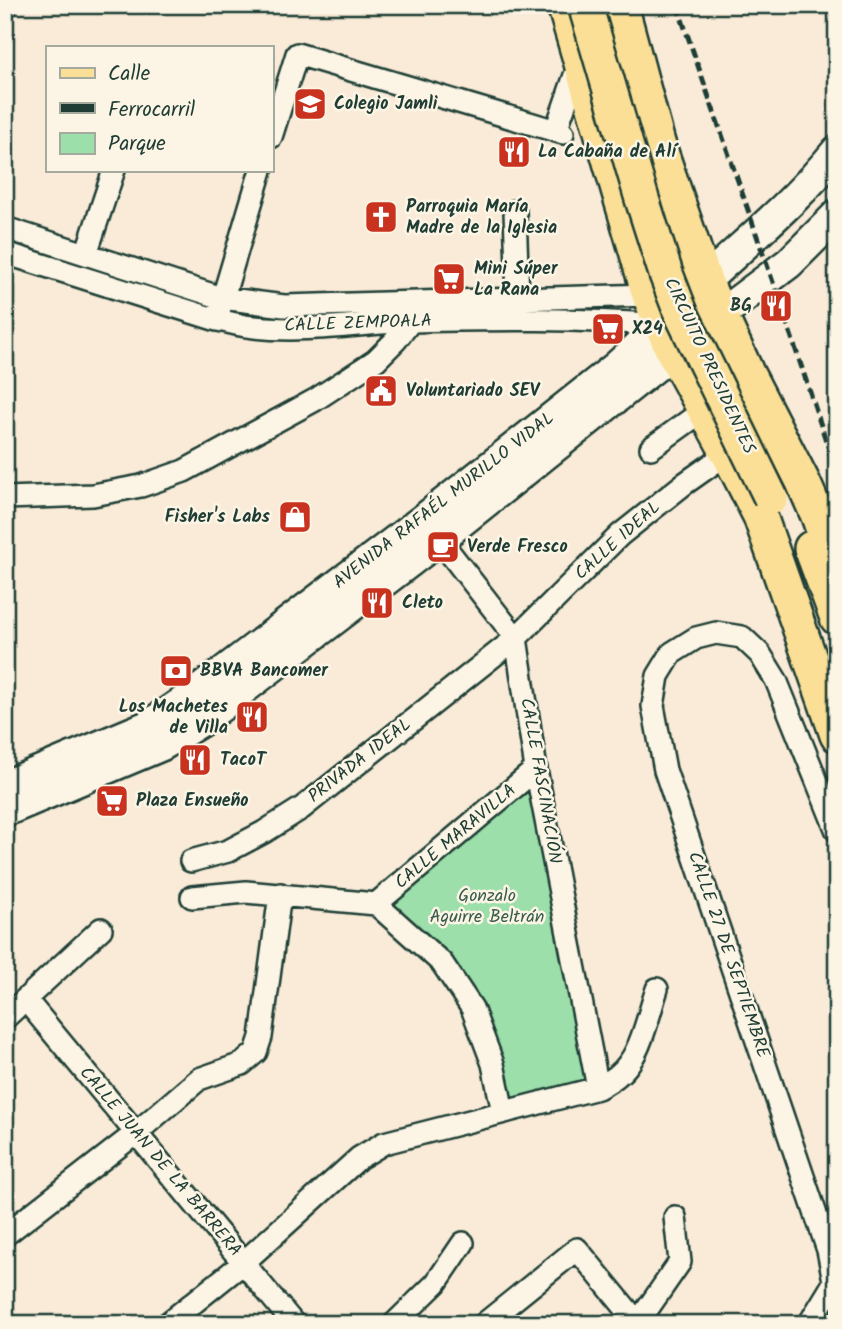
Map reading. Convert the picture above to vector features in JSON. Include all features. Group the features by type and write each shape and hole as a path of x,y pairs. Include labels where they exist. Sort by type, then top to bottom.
{"main road":[{"path":"564,5 661,324 760,516 837,734"},
{"name":"CIRCUITO PRESIDENTES","path":"585,5 642,200 676,300 698,351 780,493 837,680"},
{"name":"CIRCUITO PRESIDENTES","path":"606,5 660,191 697,301 837,618"},
{"path":"621,5 658,142 705,281 748,375 803,482 837,569"},
{"path":"609,159 625,168 643,166 651,160 658,142"},
{"path":"705,281 819,173 837,151"},
{"path":"721,314 789,263 837,215"},
{"name":"CALLE ZEMPOALA","path":"661,324 687,288 705,281"},
{"name":"CALLE ZEMPOALA","path":"661,324 721,314"},
{"name":"AVENIDA RAFAÉL MURILLO VIDAL","path":"5,811 162,745 204,719 439,540 567,420 661,324"},
{"path":"701,404 711,383 730,375 748,375"},
{"name":"AVENIDA RAFAÉL MURILLO VIDAL","path":"5,786 148,726 192,696 423,520 567,420"}],"street":[{"path":"273,131 297,54 559,131 580,59"},
{"path":"86,254 113,172"},
{"path":"217,320 260,172"},
{"path":"515,211 517,298"},
{"name":"CALLE ZEMPOALA","path":"5,228 222,298 284,306 661,324"},
{"name":"CALLE ZEMPOALA","path":"5,253 217,320 253,327 324,327 410,311 517,298 661,324"},
{"path":"5,498 93,495 141,486 184,471 315,400 376,360 396,340 410,311"},
{"path":"651,448 701,404"},
{"name":"CALLE IDEAL","path":"516,638 620,535 728,453"},
{"name":"CALLE FASCINACIÓN","path":"439,540 516,638 536,769 598,1087"},
{"name":"CALLE 27 DE SEPTIEMBRE","path":"808,1324 835,1289 828,1250 665,770 653,706 658,676 671,653 696,638 716,633 742,637 760,653 776,680 837,831"},
{"name":"PRIVADA IDEAL","path":"191,862 228,851 302,808 516,638"},
{"name":"CALLE MARAVILLA","path":"376,904 536,769"},
{"path":"192,897 246,892 376,904 442,962 472,1008 493,1064 503,1112"},
{"path":"5,1235 136,1133 199,1079 242,1064 256,1052 261,1037 280,894"},
{"path":"5,1018 101,929"},
{"path":"167,1324 243,1263 359,1158 384,1143 598,1087 615,1078 630,1063 638,1047 657,989"},
{"name":"CALLE JUAN DE LA BARRERA","path":"26,1000 294,1324"},
{"path":"484,1324 577,1249 637,1323 680,1262 675,1217"},
{"path":"394,1324 436,1283 463,1243"}],"green space":[{"name":"Gonzalo Aguirre Beltrán","path":"536,769 598,1088 503,1112 472,1008 376,904"}],"railway":[{"path":"677,5 837,474"}],"place":[{"name":"Colegio Jamli","path":"310,104"},
{"name":"La Cabaña de Alí","path":"514,152"},
{"name":"Parroquia María Madre de la Iglesia","path":"381,217"},
{"name":"Mini Súper La Rana","path":"449,279"},
{"name":"BG","path":"776,306"},
{"name":"X24","path":"608,329"},
{"name":"Voluntariado SEV","path":"381,391"},
{"name":"Fisher's Labs","path":"295,517"},
{"name":"Verde Fresco","path":"443,547"},
{"name":"Cleto","path":"377,603"},
{"name":"BBVA Bancomer","path":"176,671"},
{"name":"Los Machetes de Villa","path":"252,717"},
{"name":"TacoT","path":"195,760"},
{"name":"Plaza Ensueño","path":"112,801"}]}
